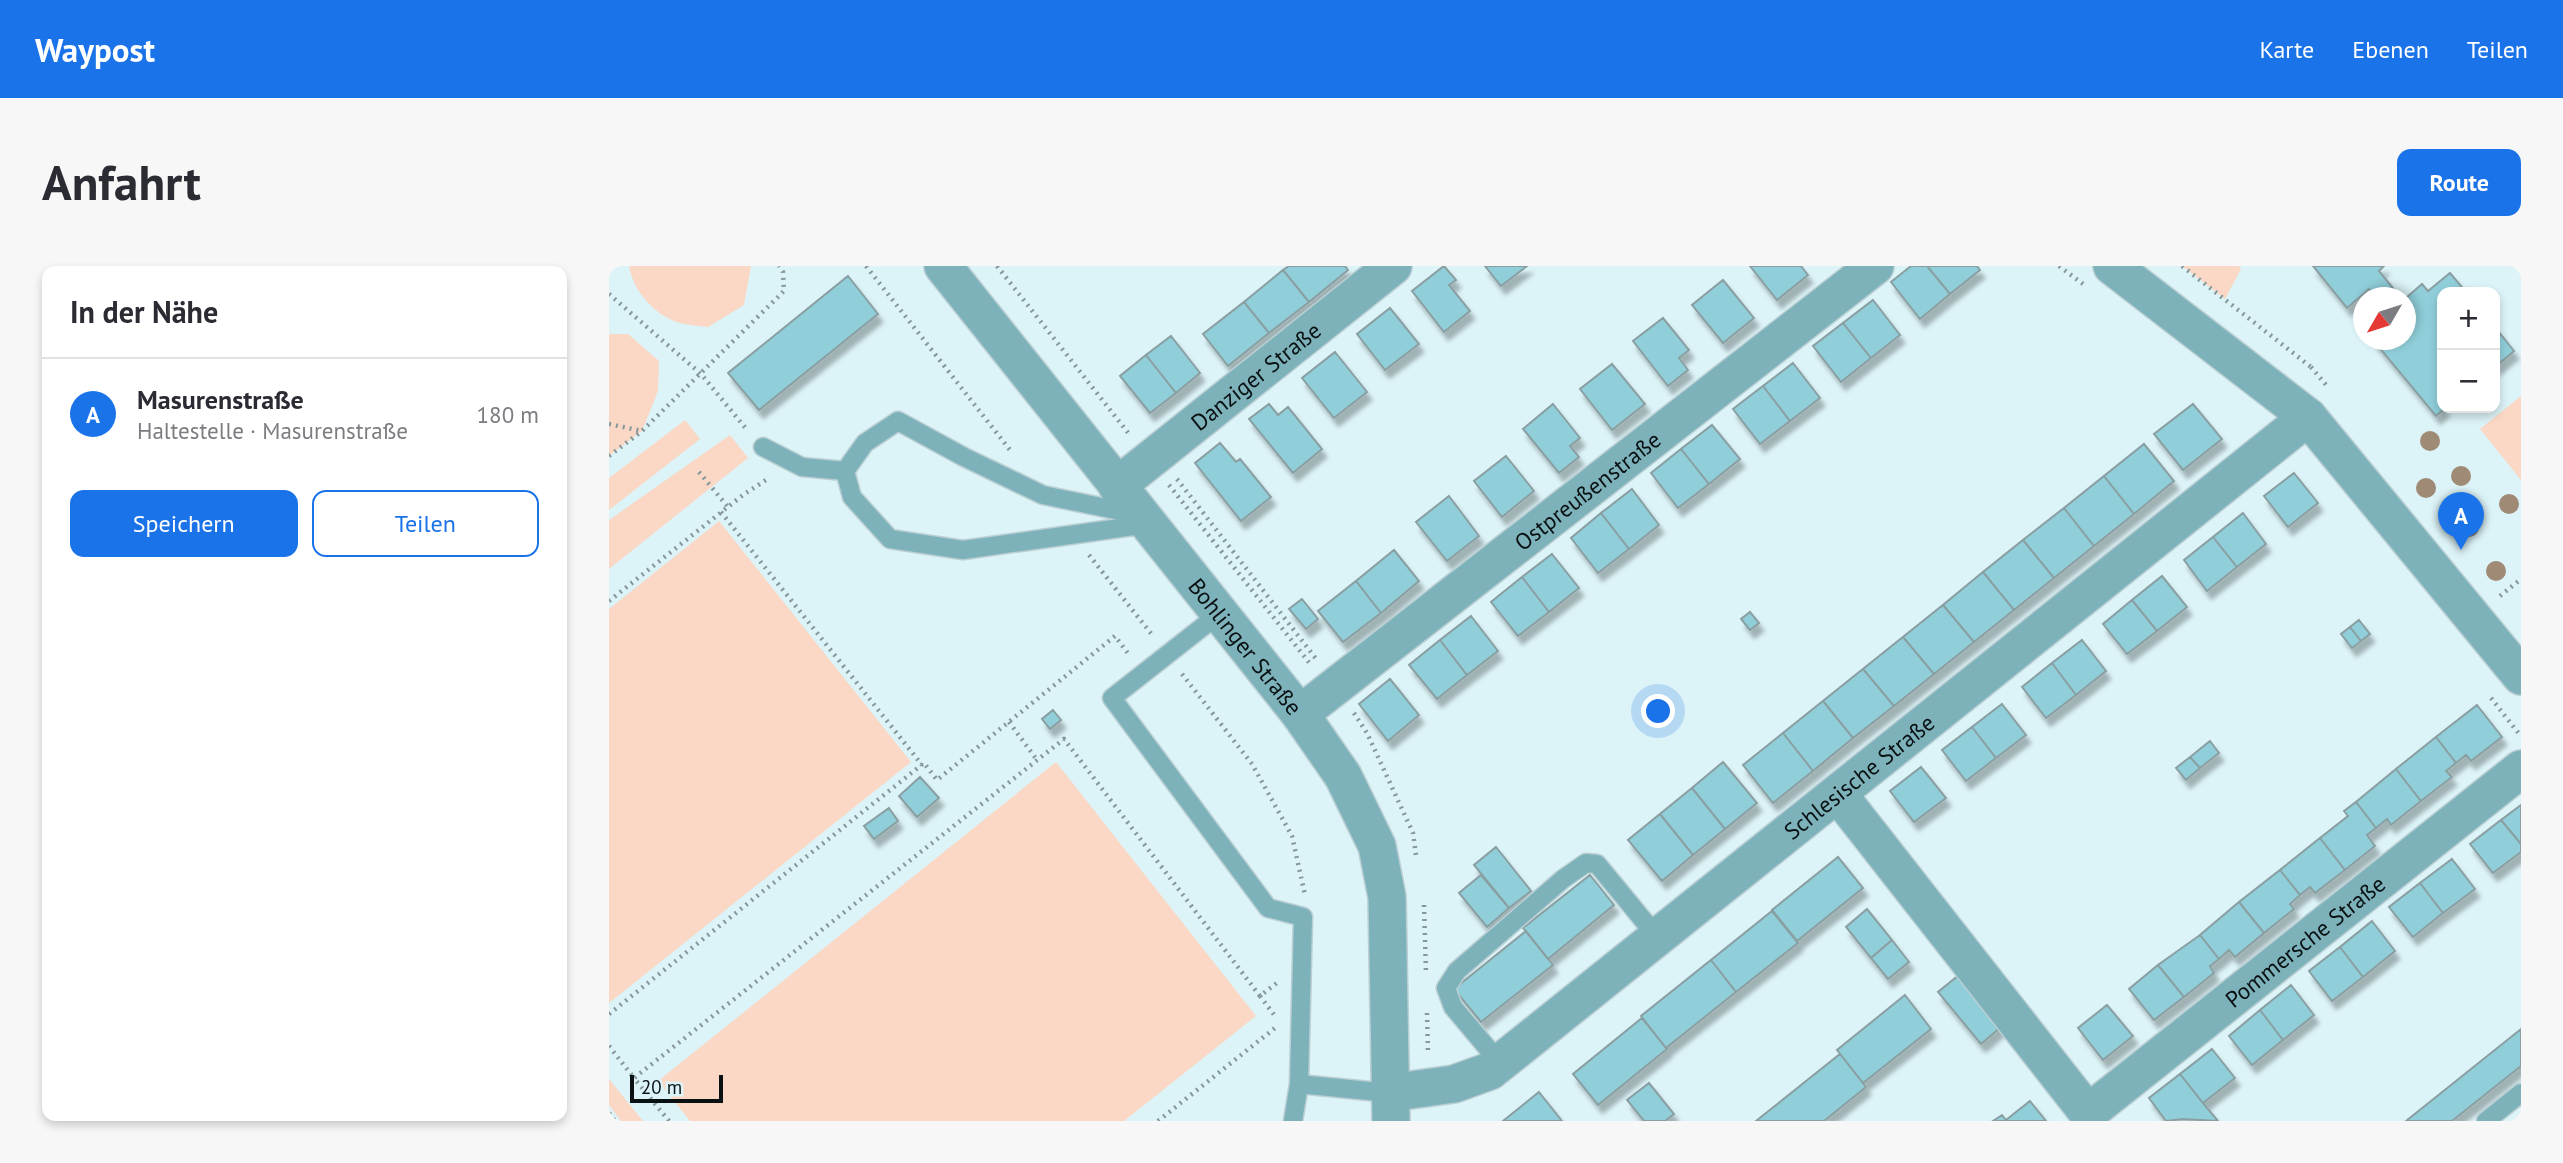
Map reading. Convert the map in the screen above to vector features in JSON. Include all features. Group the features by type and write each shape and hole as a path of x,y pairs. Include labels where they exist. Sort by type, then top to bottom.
{"street":[{"name":"Bohlinger Straße","path":"943,266 1300,714 1343,776 1377,846 1387,897 1389,1112"},
{"name":"Danziger Straße","path":"1117,486 1393,266"},
{"name":"Ostpreußenstraße","path":"1300,714 1875,266"},
{"path":"2102,278 2308,417 2521,676"},
{"name":"Schlesische Straße","path":"1389,1112 1490,1071 2308,417"},
{"name":"Pommersche Straße","path":"1838,794 2087,1117 2521,769"}],"lane":[{"path":"845,471 865,443 898,421 1043,495 1144,519"},
{"path":"764,447 802,467 845,471"},
{"path":"845,471 852,497 890,539 963,550 1144,519"},
{"path":"1219,614 1112,698 1268,908 1303,917 1299,1084 1293,1121"},
{"path":"1500,1063 1453,1007 1446,988 1457,971 1563,879 1586,863 1597,864 1658,938"},
{"path":"1299,1084 1389,1112"},
{"path":"2486,1121 2521,1093"}],"path":[{"path":"609,456 642,431 784,291 783,272 779,266"},
{"path":"2059,266 2102,278"},
{"path":"2182,266 2311,367 2308,417"},
{"path":"609,294 701,374 764,447"},
{"path":"609,424 642,431"},
{"path":"609,601 721,512 792,462"},
{"path":"699,472 728,507"},
{"path":"721,512 922,765 924,763 937,780 1115,636 1144,673"},
{"path":"2487,693 2521,735"},
{"path":"1009,722 1037,760"},
{"path":"635,1077 1064,739 1280,1023 1158,1121"},
{"path":"609,1014 922,765"},
{"path":"1260,996 1302,966"},
{"path":"609,1046 669,1121"},
{"path":"609,1113 615,1121"}],"shaded area":[{"path":"629,266 751,266 744,305 708,327 680,323 662,315 640,293"},
{"path":"2182,266 2239,266 2241,269 2225,299"},
{"path":"609,334 628,334 659,361 658,391 642,431 609,456"},
{"path":"2521,396 2521,480 2480,429"},
{"path":"685,420 700,439 609,510 609,478"},
{"path":"730,435 748,458 609,569 609,520"},
{"path":"719,521 911,762 609,1003 609,609"},
{"path":"1056,762 1256,1016 1124,1121 690,1121 658,1081"},
{"path":"609,1079 643,1121 621,1121 609,1105"}],"building":[{"path":"1289,266 1345,266 1348,270 1309,302 1283,270"},
{"path":"1444,266 1456,280 1449,285 1470,311 1444,332 1412,291"},
{"path":"1485,266 1527,266 1501,286"},
{"path":"1750,266 1801,266 1808,275 1777,300"},
{"path":"1911,266 1927,266 1950,294 1920,319 1891,282"},
{"path":"1927,266 1977,266 1980,270 1950,294"},
{"path":"2313,266 2384,266 2379,271 2392,287 2353,287 2353,303 2347,308"},
{"path":"1283,270 1309,302 1269,333 1244,302"},
{"path":"2450,273 2462,287 2437,287 2437,413 2439,413 2436,416 2381,350 2416,350 2416,289 2422,284 2428,291"},
{"path":"848,276 878,314 759,410 728,373"},
{"path":"1723,280 1754,318 1723,343 1692,305"},
{"path":"1873,300 1900,335 1871,358 1843,323"},
{"path":"1244,302 1269,333 1228,366 1203,334"},
{"path":"1390,308 1419,344 1385,370 1357,334"},
{"path":"1663,318 1689,350 1679,358 1688,370 1668,386 1633,341"},
{"path":"1843,323 1871,358 1841,382 1813,346"},
{"path":"2500,333 2514,351 2500,363"},
{"path":"1171,336 1200,373 1176,393 1146,355"},
{"path":"1335,352 1367,392 1334,418 1302,378"},
{"path":"1146,355 1176,393 1150,413 1120,376"},
{"path":"1793,363 1820,398 1790,421 1763,386"},
{"path":"1612,364 1645,404 1612,430 1580,389"},
{"path":"1763,386 1790,421 1760,444 1733,409"},
{"path":"1269,404 1278,415 1288,407 1322,449 1293,473 1249,419"},
{"path":"1553,404 1580,438 1570,446 1579,457 1559,473 1523,429"},
{"path":"2193,404 2222,439 2183,470 2154,434"},
{"path":"1712,425 1740,459 1709,484 1681,449"},
{"path":"1220,443 1236,462 1240,459 1271,497 1241,521 1195,463"},
{"path":"2144,444 2174,481 2134,514 2104,476"},
{"path":"1681,449 1709,484 1678,508 1651,473"},
{"path":"1506,456 1534,491 1502,517 1474,481"},
{"path":"2294,473 2318,503 2288,527 2264,496"},
{"path":"2104,476 2134,514 2094,546 2064,508"},
{"path":"1632,489 1659,525 1629,549 1601,513"},
{"path":"1449,496 1479,536 1447,561 1416,522"},
{"path":"2064,508 2094,546 2054,578 2023,540"},
{"path":"1601,513 1629,549 1598,573 1571,538"},
{"path":"2243,513 2266,544 2237,567 2213,537"},
{"path":"2213,537 2237,567 2207,591 2184,560"},
{"path":"2023,540 2054,578 2014,610 1983,572"},
{"path":"1394,550 1419,581 1381,613 1356,581"},
{"path":"1552,554 1579,588 1549,612 1522,577"},
{"path":"1983,572 2014,610 1974,642 1943,605"},
{"path":"2162,576 2187,607 2157,631 2132,600"},
{"path":"1522,577 1549,612 1518,636 1491,602"},
{"path":"1356,581 1381,613 1343,642 1318,611"},
{"path":"1302,599 1318,619 1306,629 1289,609"},
{"path":"2132,600 2157,631 2127,654 2103,624"},
{"path":"1943,605 1974,642 1934,674 1903,637"},
{"path":"1750,612 1759,623 1750,630 1741,619"},
{"path":"1471,616 1498,651 1467,675 1440,640"},
{"path":"2359,620 2370,634 2361,641 2350,627"},
{"path":"2350,627 2361,641 2352,648 2341,634"},
{"path":"1903,637 1934,674 1894,706 1863,669"},
{"path":"1440,640 1467,675 1437,699 1409,665"},
{"path":"2082,640 2106,671 2076,695 2052,663"},
{"path":"2052,663 2076,695 2046,718 2022,687"},
{"path":"1863,669 1894,706 1853,738 1823,701"},
{"path":"1390,679 1419,715 1388,741 1359,704"},
{"path":"1823,701 1853,738 1813,771 1783,733"},
{"path":"2002,704 2026,735 1996,758 1972,727"},
{"path":"2477,705 2502,737 2471,761 2466,755 2456,763 2436,737"},
{"path":"1053,710 1061,720 1050,729 1042,719"},
{"path":"1972,727 1996,758 1966,781 1942,750"},
{"path":"1783,733 1813,771 1773,803 1743,765"},
{"path":"2436,737 2456,763 2446,771 2452,777 2421,801 2396,769"},
{"path":"2210,741 2219,753 2200,768 2190,757"},
{"path":"2190,757 2200,768 2186,780 2176,768"},
{"path":"1723,762 1757,803 1725,829 1692,788"},
{"path":"1921,767 1946,798 1914,822 1890,791"},
{"path":"2396,769 2421,801 2391,825 2387,819 2376,828 2356,802"},
{"path":"920,777 939,798 917,817 899,796"},
{"path":"1692,788 1725,829 1693,855 1660,814"},
{"path":"2356,802 2376,828 2367,835 2375,846 2345,870 2320,838 2348,816 2344,811"},
{"path":"2521,805 2521,844 2501,820"},
{"path":"889,808 898,821 874,839 864,826"},
{"path":"1660,814 1693,855 1662,881 1628,840"},
{"path":"2501,820 2521,844 2521,852 2493,873 2470,844"},
{"path":"2320,838 2345,870 2315,893 2310,887 2300,895 2280,870"},
{"path":"1496,847 1531,891 1509,908 1474,865"},
{"path":"1838,857 1863,888 1797,941 1772,910"},
{"path":"2452,859 2475,889 2443,913 2420,883"},
{"path":"2280,870 2300,895 2290,904 2294,909 2264,933 2239,902"},
{"path":"1481,875 1509,908 1487,927 1459,893"},
{"path":"1590,875 1614,905 1548,959 1523,928"},
{"path":"2420,883 2443,913 2413,937 2389,907"},
{"path":"2239,902 2264,933 2235,957 2229,950 2219,959 2200,935"},
{"path":"1867,909 1892,940 1871,958 1846,927"},
{"path":"1772,911 1798,943 1736,992 1711,960"},
{"path":"2372,921 2395,951 2363,977 2340,947"},
{"path":"1526,931 1553,965 1481,1022 1454,989"},
{"path":"2200,935 2219,959 2210,966 2214,973 2184,997 2158,965"},
{"path":"1892,940 1909,962 1888,979 1871,958"},
{"path":"2340,947 2363,977 2332,1001 2309,971"},
{"path":"1711,960 1736,992 1666,1048 1641,1016"},
{"path":"2158,965 2184,997 2154,1020 2129,989"},
{"path":"1959,975 2001,1027 1981,1044 1938,992"},
{"path":"2291,985 2314,1015 2283,1040 2260,1010"},
{"path":"1905,995 1931,1029 1863,1083 1837,1050"},
{"path":"2107,1005 2133,1036 2103,1060 2078,1028"},
{"path":"2260,1010 2283,1040 2252,1065 2229,1036"},
{"path":"1642,1018 1667,1049 1598,1105 1573,1074"},
{"path":"2521,1029 2521,1066 2452,1121 2406,1121"},
{"path":"2212,1049 2235,1078 2203,1103 2180,1074"},
{"path":"1840,1054 1866,1087 1824,1121 1756,1121"},
{"path":"2180,1074 2218,1121 2166,1121 2149,1098"},
{"path":"1649,1083 1674,1114 1665,1121 1644,1121 1627,1100"},
{"path":"1539,1092 1562,1121 1503,1121"},
{"path":"2030,1101 2046,1121 1993,1121 2002,1115 2006,1120"}],"place":[{"name":"Masurenstraße","path":"2461,550"}]}
